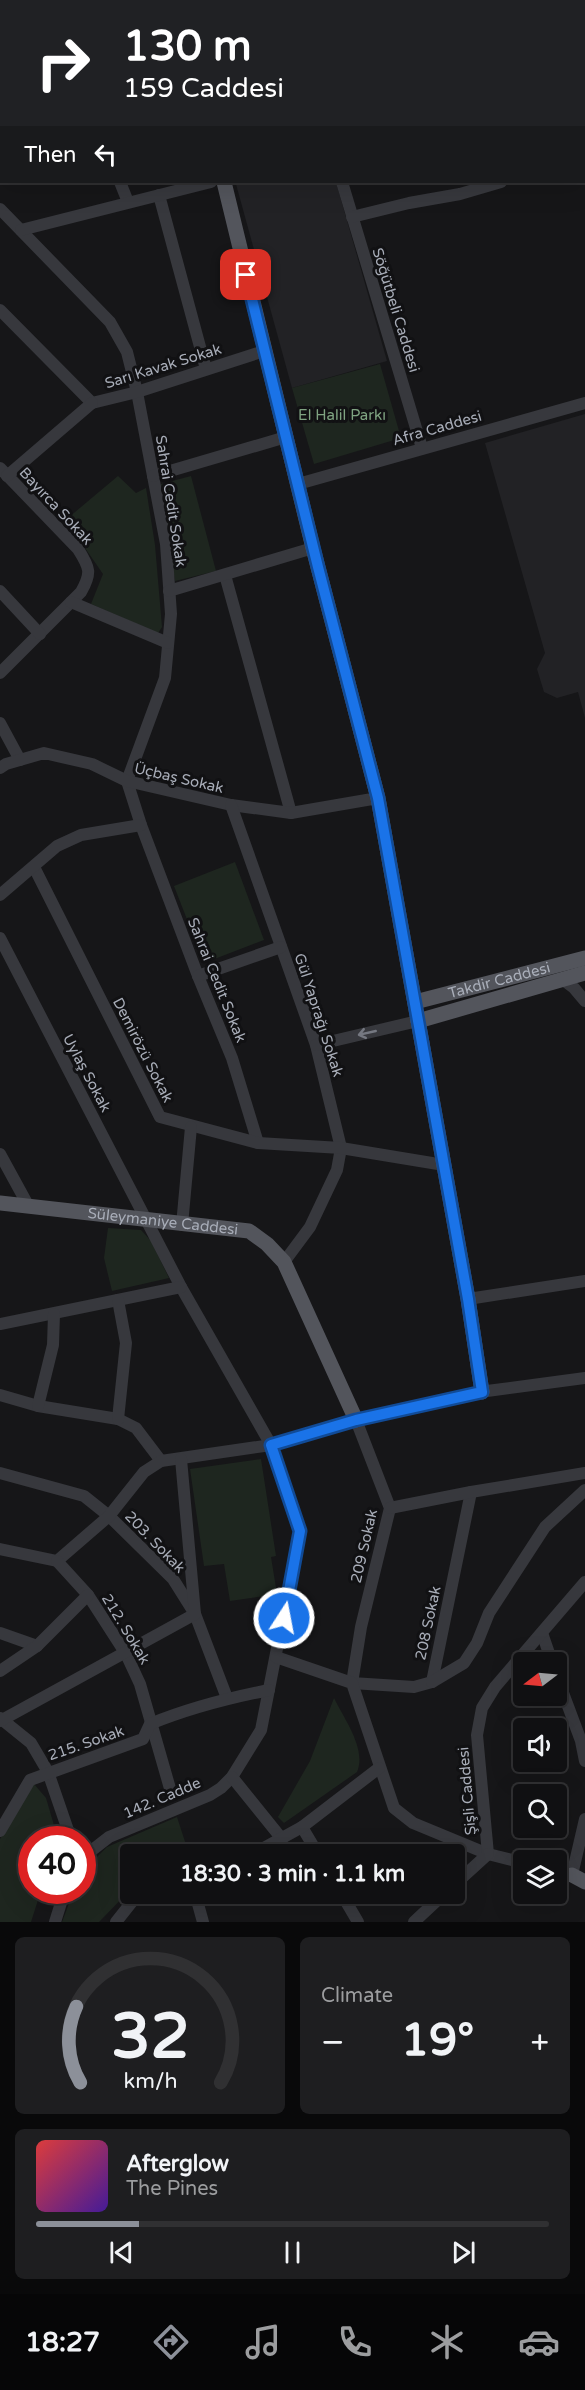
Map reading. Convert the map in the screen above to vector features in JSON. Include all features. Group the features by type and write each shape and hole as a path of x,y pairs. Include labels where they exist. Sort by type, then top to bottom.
{"main road":[{"path":"224,183 313,548 378,798 468,1299 482,1392"},
{"name":"Takdir Caddesi","path":"415,1002 585,958"},
{"name":"Takdir Caddesi","path":"418,1021 585,972"},
{"name":"Süleymaniye Caddesi","path":"0,1203 249,1231 267,1244 284,1262 356,1420"}],"street":[{"path":"120,183 128,202"},
{"path":"21,230 207,183"},
{"name":"Söğütbeli Caddesi","path":"342,183 422,448"},
{"path":"352,217 472,186 494,183"},
{"path":"159,195 206,369"},
{"name":"Sahrai Cedit Sokak","path":"0,208 110,322 127,352 137,392 166,544 171,614 165,678 127,781 141,825 198,976 232,1058 258,1143"},
{"name":"Sarı Kavak Sokak","path":"0,310 92,403 137,392 264,351"},
{"path":"4,472 92,403"},
{"name":"Afra Caddesi","path":"298,484 585,403"},
{"path":"153,476 286,437"},
{"name":"Bayırca Sokak","path":"0,674 81,592 89,578 86,561 78,549 4,472"},
{"path":"169,591 313,548"},
{"path":"225,575 291,813"},
{"path":"0,591 40,634"},
{"path":"71,602 168,643"},
{"path":"0,723 20,760"},
{"name":"Üçbaş Sokak","path":"0,768 44,753 93,764 127,781 231,805 291,813 378,798"},
{"name":"Gül Yaprağı Sokak","path":"231,805 316,1045 341,1148 337,1170 310,1227 284,1262"},
{"path":"0,895 57,846 81,835 141,825"},
{"name":"Demirözü Sokak","path":"34,867 160,1116 258,1143 341,1148 444,1165"},
{"name":"Uylaş Sokak","path":"0,938 182,1287"},
{"path":"198,976 281,947"},
{"path":"562,979 585,1001"},
{"path":"316,1045 418,1021"},
{"path":"182,1225 191,1126"},
{"path":"0,1154 29,1206"},
{"path":"468,1299 585,1281"},
{"path":"0,1324 182,1287"},
{"name":"142. Cadde","path":"96,1847 110,1837 210,1795 232,1777 261,1730 300,1531 271,1445 182,1287"},
{"path":"118,1300 126,1342 118,1419"},
{"path":"38,1406 53,1344 54,1314"},
{"path":"0,1549 57,1561 109,1516 144,1472 161,1461 271,1445 356,1420 482,1392 585,1378"},
{"path":"0,1395 38,1406 118,1419 136,1428 161,1461"},
{"name":"209 Sokak","path":"352,1683 361,1627 390,1508 356,1420"},
{"path":"67,1826 48,1772 31,1743 1,1719 126,1654 195,1614 181,1459"},
{"name":"203. Sokak","path":"0,1473 84,1496 109,1516 173,1579 195,1614 227,1698"},
{"path":"390,1508 471,1491 585,1473"},
{"path":"432,1682 464,1663 477,1643 489,1612 545,1527 585,1490"},
{"name":"208 Sokak","path":"276,1657 352,1683 414,1687 432,1682 471,1491"},
{"name":"212. Sokak","path":"57,1561 88,1595 126,1654 140,1684 171,1792"},
{"name":"Şişli Caddesi","path":"488,1854 477,1736 482,1708 495,1687 585,1582"},
{"path":"0,1671 37,1646 88,1595"},
{"path":"0,1633 37,1646"},
{"path":"542,1633 549,1652"},
{"path":"352,1683 394,1808 413,1823 488,1854 513,1860"},
{"name":"215. Sokak","path":"0,1831 30,1780 143,1739 150,1724 178,1712 227,1698 270,1690"},
{"path":"567,1703 581,1741 585,1761"},
{"path":"272,1844 302,1827 379,1768"},
{"path":"232,1777 282,1839"},
{"path":"581,1879 585,1819"},
{"path":"302,1827 312,1844"},
{"path":"465,1875 488,1854"},
{"path":"55,1922 61,1904"},
{"path":"116,1922 130,1904"},
{"path":"198,1904 203,1922"},
{"path":"347,1904 358,1922"},
{"path":"414,1922 433,1904"}],"shaded area":[{"path":"336,183 387,361 292,388 236,184"},
{"path":"585,414 585,718 578,692 557,698 544,692 537,669 545,653 485,443"}],"green space":[{"name":"El Halil Parkı","path":"380,364 401,438 314,464 292,388"},
{"path":"118,476 136,493 146,488 155,545 162,627 158,633 91,604 103,574 83,545 62,523"},
{"path":"191,476 216,571 175,581 161,484"},
{"path":"235,862 264,940 204,963 174,886"},
{"path":"108,1228 141,1230 151,1241 169,1278 112,1291 104,1258"},
{"path":"261,1459 276,1556 271,1557 277,1594 230,1601 224,1564 204,1566 190,1469"},
{"path":"334,1698 357,1744 359,1763 357,1772 284,1823 278,1817 310,1761"},
{"path":"34,1784 46,1798 54,1826 18,1826 18,1904 37,1904 31,1922 0,1922 0,1839"},
{"path":"177,1817 186,1844 120,1844 120,1900 99,1922 62,1922 69,1904 96,1904 96,1858 107,1847"}],"route":[{"path":"246,275 378,798 468,1299 482,1392 356,1420 271,1445 300,1531 284,1618"}]}
